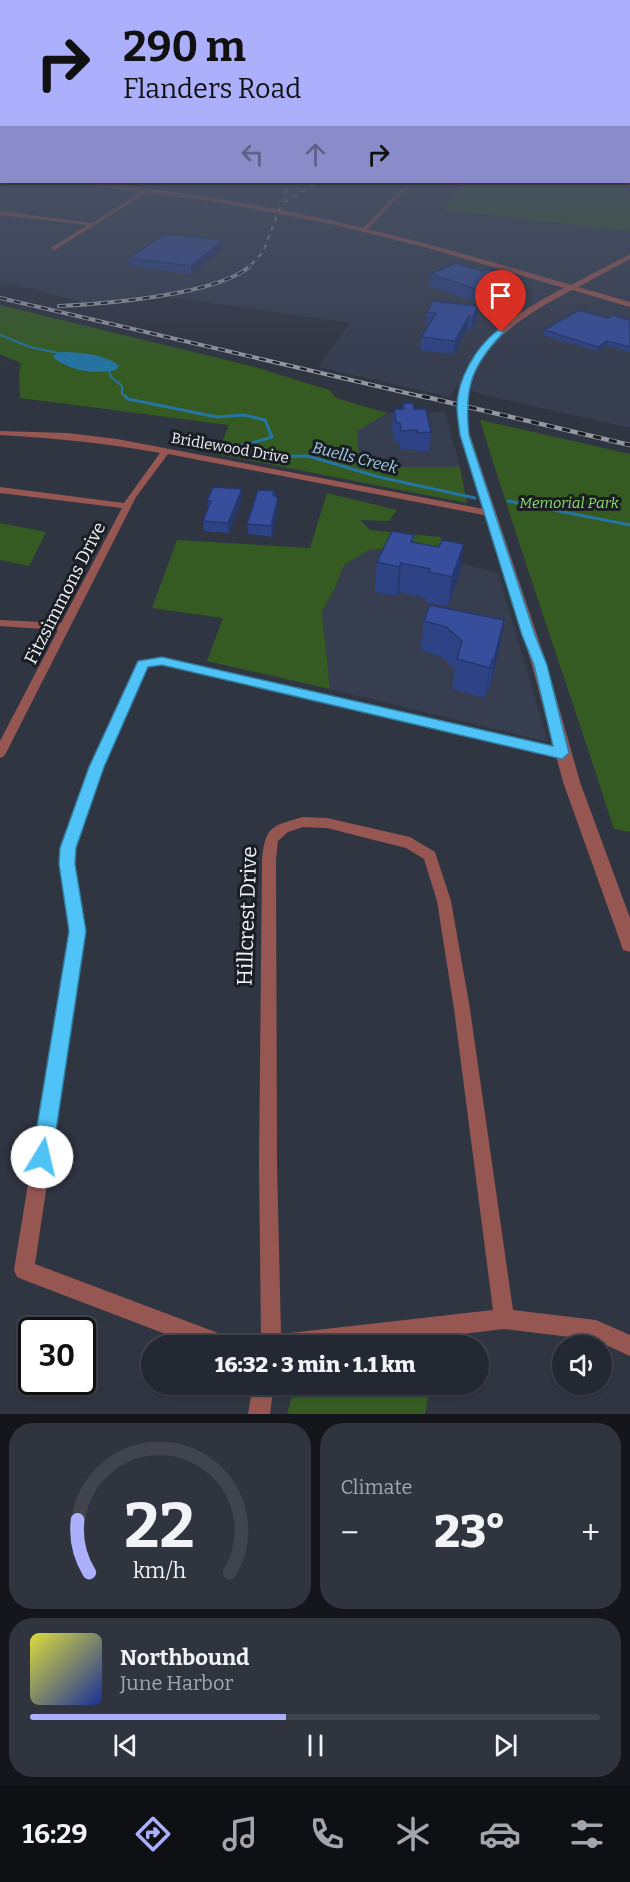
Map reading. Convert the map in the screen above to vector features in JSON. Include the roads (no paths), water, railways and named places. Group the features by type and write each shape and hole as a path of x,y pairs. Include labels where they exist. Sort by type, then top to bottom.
{"street":[{"path":"53,249 77,233"},
{"path":"375,233 630,305"},
{"path":"630,256 530,309 489,341 470,374 461,405 465,435 541,665 562,753 630,944"},
{"name":"Bridlewood Drive","path":"0,433 67,435 166,451 489,513"},
{"name":"Fitzsimmons Drive","path":"0,753 127,507 166,451"},
{"path":"0,490 127,507"},
{"path":"0,623 64,627"},
{"path":"197,1335 24,1270 77,931 67,864 68,848 96,767 143,664 162,661 562,753"},
{"name":"Hillcrest Drive","path":"270,1335 269,860 271,838 283,828 303,822 327,823 410,843 430,856 444,902 462,1009 504,1319"},
{"path":"360,1335 504,1319 596,1330 630,1346"},
{"path":"259,1414 262,1395"}],"water":[{"path":"60,352 99,356 119,366 116,370 108,371 93,372 77,369 55,359 53,356"}],"waterway":[{"path":"0,335 30,347 58,353"},
{"name":"Buells Creek","path":"109,371 111,377 122,386 122,394 127,398"},
{"name":"Buells Creek","path":"127,398 217,417 244,415 265,420 272,437 241,446 244,453 261,457 308,456 379,477 475,498"},
{"name":"Buells Creek","path":"508,501 630,525"}],"railway":[{"path":"249,267 263,252 270,233"},
{"path":"59,306 130,300 186,291 233,277 249,267"},
{"path":"0,298 428,398"},
{"path":"422,396 630,445"}],"park label":[{"name":"Memorial Park","path":"569,503"}]}
